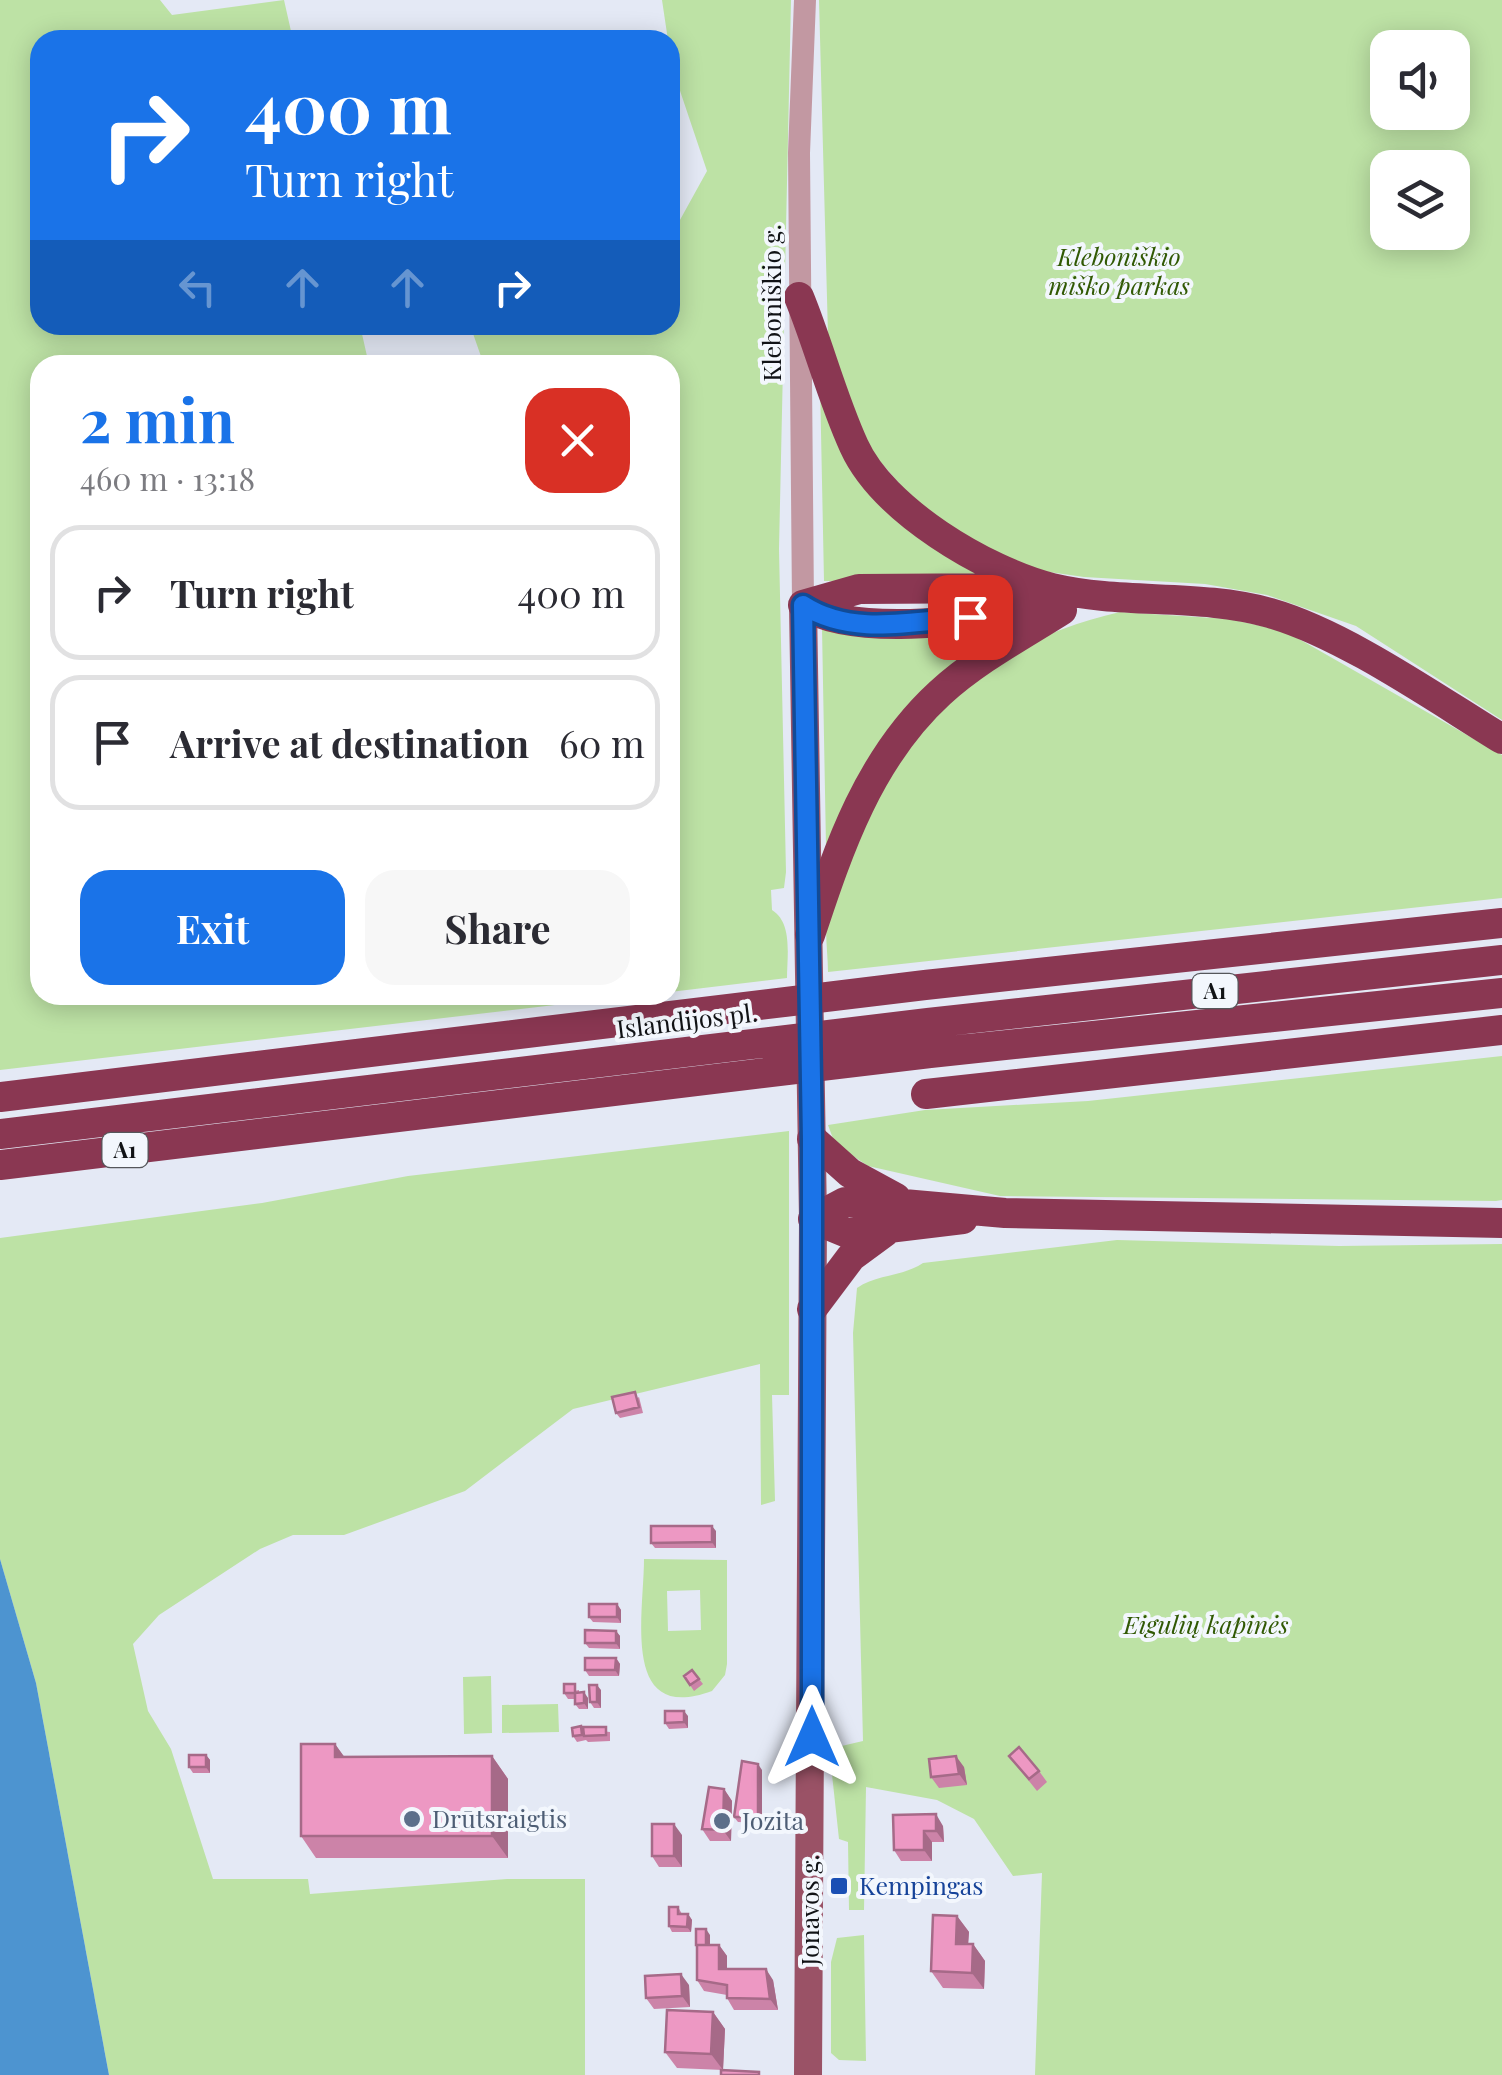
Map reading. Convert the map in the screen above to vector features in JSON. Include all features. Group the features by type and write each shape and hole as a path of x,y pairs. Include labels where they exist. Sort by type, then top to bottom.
{"highway":[{"path":"799,296 855,448 894,500 957,545 1057,599"},
{"path":"810,936 842,839 868,782 939,694 1057,599"},
{"path":"803,605 820,616 858,626 1057,599 1196,599 1285,619 1338,643 1502,739"},
{"path":"0,1097 926,986 1502,924"},
{"name":"Islandijos pl.","path":"0,1165 249,1120 696,1050 1502,960"},
{"name":"Islandijos pl.","path":"0,1134 249,1120 698,1081 930,1053 1499,997"},
{"path":"926,1094 1493,1034"},
{"path":"812,1139 850,1173 903,1202"},
{"path":"813,1219 846,1202 903,1202 1005,1213 1502,1223"},
{"path":"813,1219 848,1233 885,1232 1005,1213"},
{"path":"812,1309 851,1256 885,1232"}],"main road":[{"name":"Jonavos g.","path":"803,605 813,1219 808,2075"}],"street":[{"name":"Kleboniškio g.","path":"803,605 799,296 806,0"}],"green space":[{"path":"0,0 160,0 172,15 284,0 291,30 30,30 30,335 362,335 367,355 30,355 30,1005 555,1005 0,1070"},
{"path":"662,0 791,0 779,549 786,872 784,888 771,890 772,910 786,931 787,978 680,991 680,355 480,355 474,335 680,335 680,220 707,171 680,91 680,30 666,30"},
{"name":"Kleboniškio miško parkas","path":"819,0 1502,0 1502,720 1356,626 1267,595 1205,584 1084,577 1028,569 933,522 857,435 828,335"},
{"path":"820,382 837,428 1001,582 824,581"},
{"path":"1120,612 1229,619 1285,631 1502,755 1502,898 828,972 826,920 838,877 877,800 924,730 976,677 1006,656 1077,624"},
{"path":"1028,618 966,662 826,846 822,628"},
{"path":"1502,1056 1502,1200 1496,1201 1000,1196 868,1166 835,1144 828,1125 925,1110 1088,1101"},
{"path":"789,1131 789,1395 772,1395 775,1501 761,1505 760,1364 573,1409 465,1491 344,1535 293,1535 260,1549 159,1615 133,1644 148,1711 171,1749 213,1879 308,1879 310,1894 507,1879 585,1879 585,2075 109,2075 36,1683 0,1559 0,1238 262,1203 408,1176"},
{"name":"Eigulių kapinės","path":"1117,1240 1339,1246 1502,1244 1502,2075 1035,2075 1042,1873 1013,1876 974,1819 937,1800 866,1787 864,1910 849,1910 848,1842 839,1839 830,1756 833,1748 863,1741 853,1333 857,1288 923,1263"},
{"path":"644,1559 727,1560 727,1664 725,1675 712,1691 683,1697 663,1692 650,1679 641,1634","holes":["700,1590 701,1630 668,1631 667,1591"]},
{"path":"491,1676 492,1733 464,1734 463,1677"},
{"path":"558,1704 559,1732 502,1733 502,1705"},
{"path":"864,1935 866,2061 839,2060 831,2053 831,1962 837,1938"}],"water":[{"path":"0,1559 36,1683 109,2075 0,2075"}],"building":[{"path":"635,1392 639,1407 616,1413 612,1397"},
{"path":"651,1526 712,1526 712,1542 651,1543"},
{"path":"589,1604 617,1604 617,1617 589,1617"},
{"path":"585,1630 616,1631 616,1643 585,1643"},
{"path":"585,1658 616,1658 615,1670 585,1670"},
{"path":"692,1670 699,1679 690,1685 684,1676"},
{"path":"564,1684 575,1684 575,1693 564,1693"},
{"path":"589,1685 597,1685 597,1702 590,1702"},
{"path":"584,1692 584,1703 575,1704 575,1693"},
{"path":"665,1711 684,1711 684,1722 665,1723"},
{"path":"581,1726 582,1735 573,1736 572,1728"},
{"path":"583,1727 606,1727 606,1735 584,1736"},
{"name":"Drūtsraigtis","path":"301,1744 335,1744 335,1757 492,1756 492,1836 301,1836"},
{"path":"1019,1747 1039,1771 1029,1779 1009,1756"},
{"path":"189,1755 206,1755 206,1767 189,1767"},
{"path":"956,1756 959,1774 931,1777 929,1759"},
{"path":"742,1761 758,1764 758,1817 734,1817"},
{"path":"709,1787 724,1789 723,1830 702,1829"},
{"path":"936,1814 936,1831 924,1831 924,1850 894,1850 893,1815"},
{"path":"652,1824 674,1824 674,1856 652,1856"},
{"path":"669,1907 678,1907 678,1914 688,1914 687,1927 669,1926"},
{"path":"933,1915 957,1916 956,1944 973,1944 972,1973 931,1971"},
{"path":"696,1929 706,1929 706,1945 696,1945"},
{"path":"697,1945 719,1945 719,1969 766,1969 770,1999 727,1998 727,1985 697,1980"},
{"path":"681,1974 682,1996 646,1998 645,1976"},
{"path":"667,2010 713,2012 711,2054 665,2052"},
{"path":"721,2070 759,2072 759,2075 721,2075"}],"place":[{"name":"Drūtsraigtis","path":"412,1819"},
{"name":"Jozita","path":"722,1821"},
{"name":"Kempingas","path":"839,1886"}],"route":[{"path":"812,1737 812,1139 803,605 820,616 858,626 970,617"}]}
